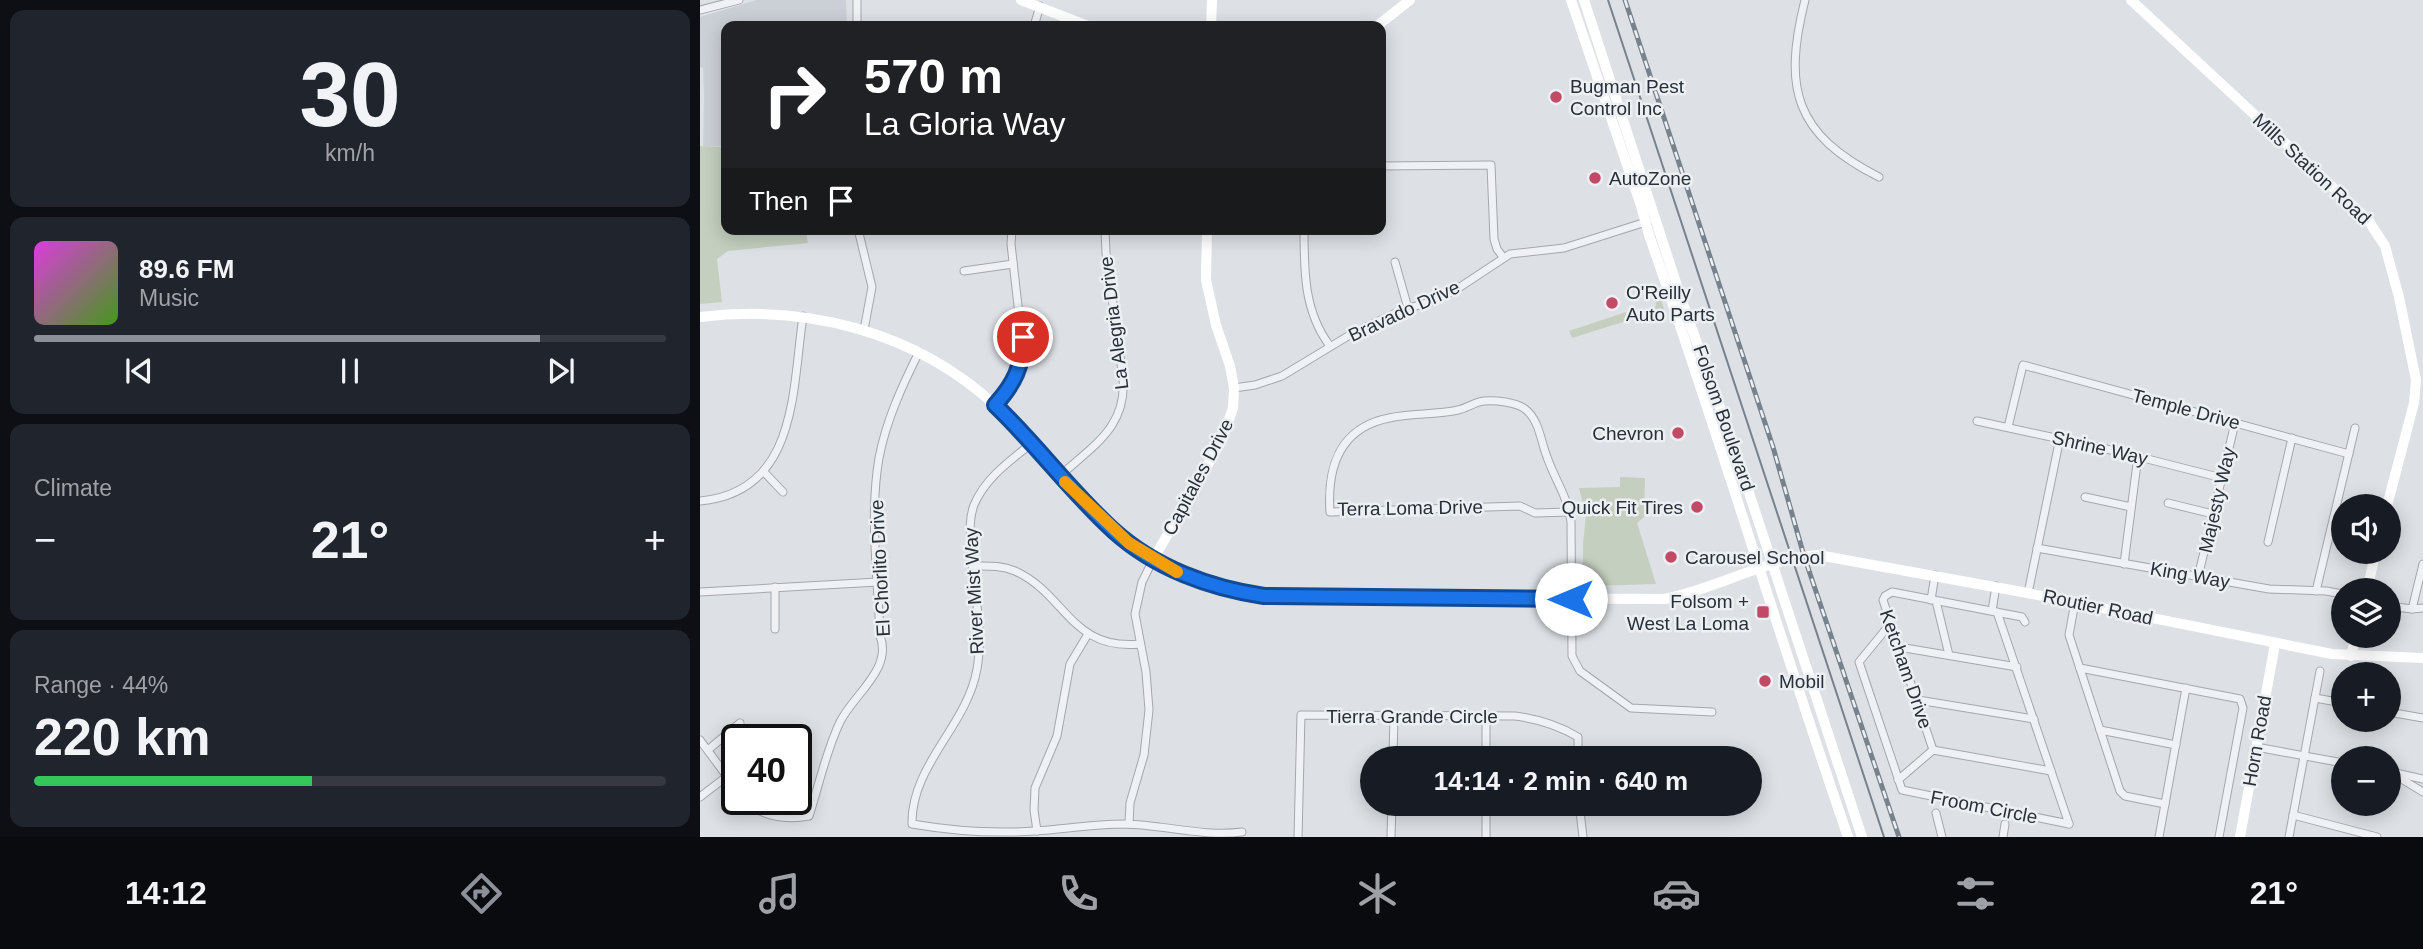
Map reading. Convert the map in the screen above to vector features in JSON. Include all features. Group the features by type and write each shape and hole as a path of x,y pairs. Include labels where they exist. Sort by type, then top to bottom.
{"street":[{"path":"700,10 739,0"},
{"path":"857,0 857,21"},
{"path":"1021,0 1076,21"},
{"path":"1211,21 1212,0"},
{"path":"1383,21 1410,0"},
{"name":"Folsom Boulevard","path":"1572,0 1735,450 1862,837"},
{"name":"Folsom Boulevard","path":"1584,0 1706,409 1736,492 1848,837"},
{"path":"1805,0 1795,42 1794,60 1803,107 1809,120 1833,147 1848,160 1879,177"},
{"name":"Mills Station Road","path":"2131,0 2368,220 2380,235 2399,297 2416,380 2414,402 2390,494"},
{"path":"1036,21 1040,6"},
{"path":"1386,166 1492,165 1494,239 1497,250 1503,257"},
{"name":"Bravado Drive","path":"1234,388 1255,385 1282,376 1330,346 1408,308 1430,302 1457,289 1503,257 1522,251 1564,248 1650,220"},
{"path":"859,235 872,287 864,330"},
{"path":"995,405 1015,379 1023,350 1012,235"},
{"name":"La Alegria Drive","path":"1060,476 1105,436 1118,416 1123,400 1123,378 1105,235"},
{"name":"Capitales Drive","path":"1154,558 1226,431 1233,408 1234,388 1230,366 1210,303 1205,264 1207,235"},
{"path":"1304,235 1305,288 1323,337 1330,346"},
{"path":"1395,262 1408,308"},
{"path":"964,271 1013,264"},
{"name":"Routier Road","path":"700,317 751,313 803,316 864,330 919,352 962,379 995,405 1114,532 1184,575 1237,592 1264,596 1664,598 1703,590 1797,557 1818,555 1996,586 2274,644 2351,656 2423,658"},
{"path":"700,501 734,493 764,472 778,451 787,427 803,316"},
{"name":"El Chorlito Drive","path":"812,807 841,721 872,679 884,646 880,636 875,496 878,460 894,404 919,352"},
{"name":"Temple Drive","path":"2008,427 2023,365 2349,454"},
{"name":"Terra Loma Drive","path":"1569,512 1535,513 1520,506 1329,512 1328,487 1335,461 1344,446 1372,423 1389,418 1458,410 1483,401 1523,407 1534,419 1548,459 1566,496 1569,512 1572,656 1580,671 1631,708 1712,712"},
{"path":"1706,409 1714,412 1726,439 1735,450"},
{"name":"Shrine Way","path":"1977,421 2138,456 2222,478"},
{"name":"Majesty Way","path":"2199,577 2235,423"},
{"path":"2316,591 2355,428"},
{"path":"2028,593 2060,438"},
{"path":"2268,542 2292,438"},
{"name":"River Mist Way","path":"1032,443 989,481 978,498 970,519 979,640 974,683 963,711 921,780 913,801 912,824 982,832 1129,824 1223,834 1242,832"},
{"path":"2124,564 2138,456"},
{"path":"764,472 783,492"},
{"path":"2085,497 2131,507"},
{"path":"2168,503 2213,514"},
{"name":"King Way","path":"2037,548 2269,589 2331,593"},
{"path":"1129,824 1130,803 1148,733 1148,687 1135,614 1136,602 1154,558"},
{"path":"2412,609 2423,564"},
{"path":"972,566 1003,568 1025,577 1088,634 1115,645 1140,644"},
{"path":"1935,575 1933,600 1949,655"},
{"path":"700,592 878,582"},
{"path":"1995,612 1996,586"},
{"path":"775,587 775,629"},
{"name":"Ketcham Drive","path":"1898,780 1933,750 1883,600 1887,593 1933,600"},
{"path":"1933,600 2022,617 2025,622"},
{"path":"2075,602 2069,635 2122,794 2165,804"},
{"path":"2401,608 2423,608"},
{"name":"Froom Circle","path":"1898,780 1902,790 2070,824 2017,667 1995,612"},
{"path":"1891,623 1860,662 1898,780"},
{"path":"1037,831 1035,788 1056,736 1070,664 1088,634"},
{"name":"Horn Road","path":"2240,837 2274,644"},
{"path":"1899,647 2017,667"},
{"path":"2351,656 2353,648"},
{"path":"2080,668 2237,698 2243,705 2219,837"},
{"path":"2289,837 2320,671"},
{"path":"2159,837 2186,688"},
{"path":"2315,698 2331,701"},
{"path":"1802,699 1813,710 1822,736 1830,742"},
{"path":"1918,700 2034,719"},
{"path":"2401,714 2423,718"},
{"name":"Tierra Grande Circle","path":"1298,837 1301,715 1486,716 1535,719 1567,730 1578,737 1578,746"},
{"path":"1393,746 1394,715"},
{"path":"1486,716 1486,746"},
{"path":"708,750 740,723"},
{"path":"2100,730 2176,745"},
{"path":"700,740 721,770"},
{"path":"2256,747 2331,760"},
{"path":"1933,750 2051,771"},
{"path":"2401,774 2423,779"},
{"path":"2401,779 2423,792"},
{"path":"700,797 721,781"},
{"path":"1936,813 1942,837"},
{"name":"El Chorlito Drive","path":"773,815 789,818 809,815"},
{"path":"2293,815 2378,837"},
{"path":"1391,837 1392,816"},
{"path":"1486,816 1486,837"},
{"path":"1581,816 1583,837"},
{"path":"2003,837 2005,824"}],"shaded area":[{"path":"757,0 846,0 847,21 721,21 721,146 703,146 704,97 703,68 700,67 700,17"}],"green space":[{"path":"700,146 721,147 721,235 806,235 808,243 728,251 717,259 722,302 700,304"},
{"path":"1659,292 1664,309 1572,338 1569,331 1626,312 1629,319 1650,312 1656,306 1655,294"},
{"path":"1620,477 1645,478 1644,517 1637,523 1656,584 1593,586 1583,581 1586,515 1579,488 1620,487"}],"tram line":[{"path":"1608,0 1884,837"}],"railway":[{"path":"1625,0 1773,447 1804,556 1899,837"}],"slow traffic":[{"path":"1065,482 1114,532 1177,572"}],"place":[{"name":"Bugman Pest Control Inc","path":"1556,97"},
{"name":"AutoZone","path":"1595,178"},
{"name":"O'Reilly Auto Parts","path":"1612,303"},
{"name":"Chevron","path":"1678,433"},
{"name":"Quick Fit Tires","path":"1697,507"},
{"name":"Carousel School","path":"1671,557"},
{"name":"Folsom + West La Loma","path":"1763,612"},
{"name":"Mobil","path":"1765,681"}],"route":[{"path":"1023,337 1019,369 1011,387 995,405 1114,532 1184,575 1219,588 1264,596 1571,599"}]}
